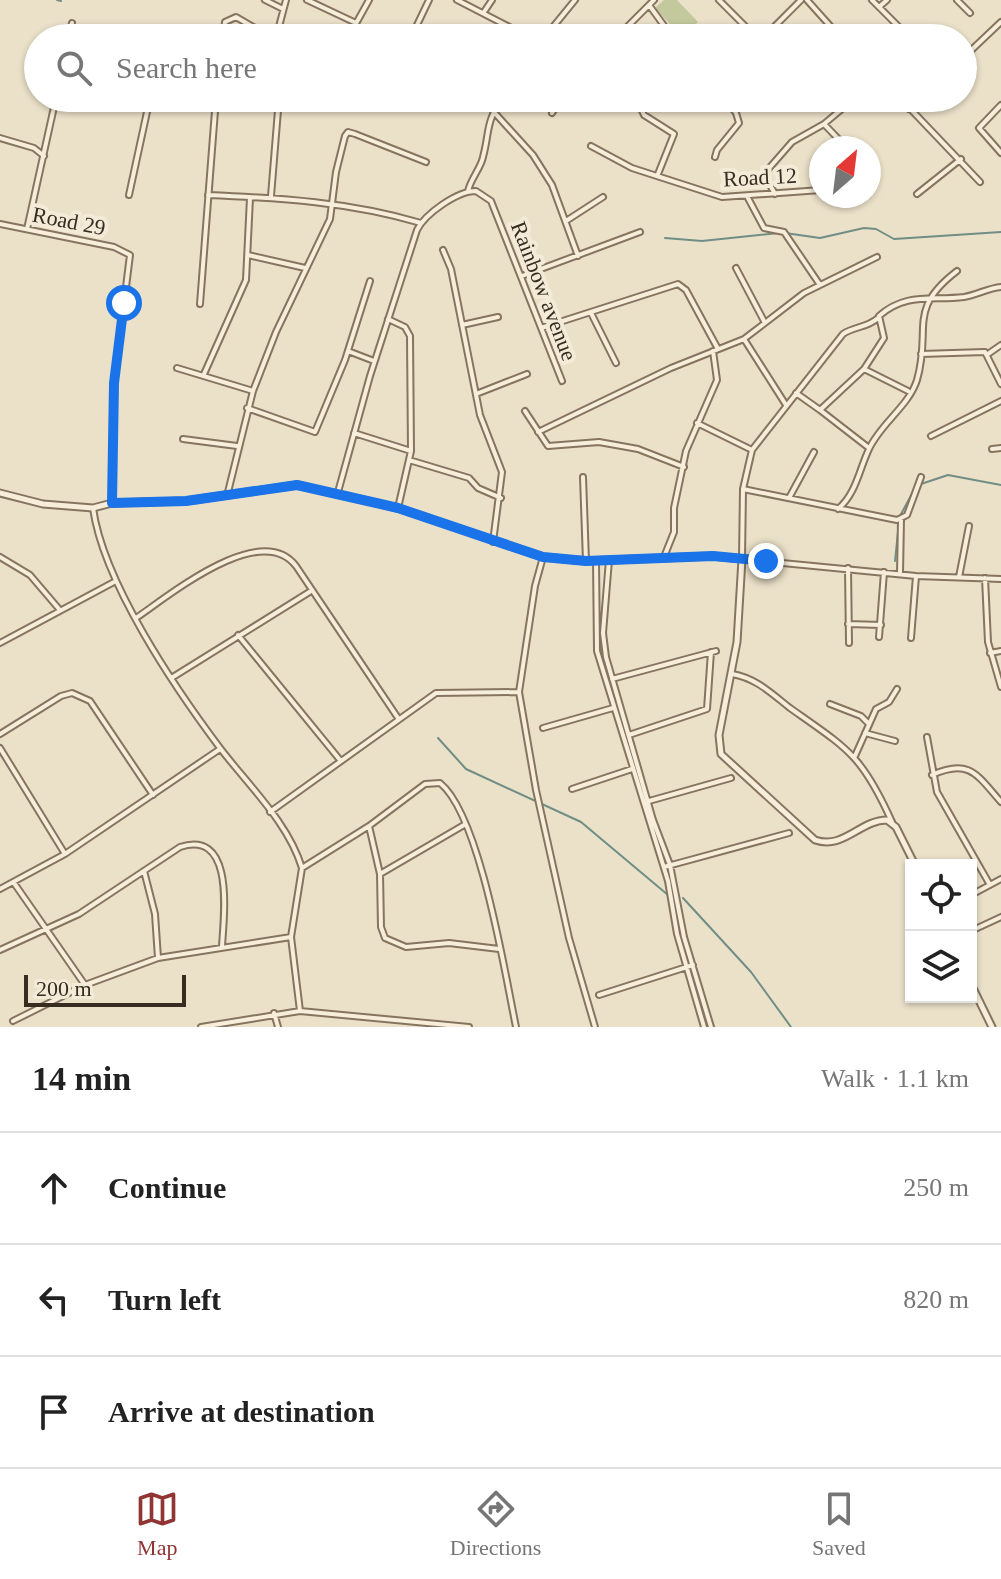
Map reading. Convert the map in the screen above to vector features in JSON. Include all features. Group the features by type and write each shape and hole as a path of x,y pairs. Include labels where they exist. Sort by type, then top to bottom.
{"street":[{"path":"265,0 283,9"},
{"path":"278,24 286,0"},
{"path":"307,0 356,23 369,0"},
{"path":"417,24 429,0"},
{"path":"457,0 506,24"},
{"path":"484,12 492,0"},
{"path":"555,24 575,0"},
{"path":"630,24 654,0"},
{"path":"719,0 745,24"},
{"path":"775,24 801,0"},
{"path":"807,0 828,24"},
{"path":"872,0 896,24"},
{"path":"879,7 887,0"},
{"path":"957,0 970,13"},
{"path":"649,5 663,24"},
{"path":"225,24 232,17 246,24"},
{"path":"977,45 1001,22"},
{"path":"1001,105 979,128 1001,153"},
{"path":"27,229 53,112"},
{"path":"129,195 147,112"},
{"path":"200,304 215,112"},
{"path":"271,196 278,112"},
{"path":"338,492 374,361 421,223 468,191 473,173 482,161 486,126 493,112"},
{"path":"494,112 533,155 557,196 578,256"},
{"path":"643,112 674,134 658,174"},
{"path":"715,157 717,150 739,123 735,112"},
{"path":"775,194 764,178 767,170 792,142 838,112"},
{"path":"912,112 980,182"},
{"path":"824,124 836,136"},
{"path":"228,492 253,391 330,219 336,172 348,132 426,162"},
{"path":"0,138 34,148 44,156"},
{"name":"Road 12","path":"591,146 632,168 722,197 748,198 809,191"},
{"path":"917,194 961,159"},
{"name":"Rainbow avenue","path":"468,191 482,193 491,201 562,381"},
{"path":"208,195 271,196 332,203 421,223"},
{"path":"204,374 243,289 248,255 250,197"},
{"path":"566,221 603,197"},
{"path":"748,198 764,228 784,232 820,285"},
{"name":"Road 29","path":"0,224 114,247 130,255 114,383 112,503"},
{"path":"522,276 640,232"},
{"path":"443,250 480,415 502,472 493,542"},
{"path":"248,255 306,268"},
{"path":"538,432 744,339 820,285 877,257"},
{"path":"736,268 765,323"},
{"path":"838,509 858,480 869,448 904,403 916,381 925,303 935,287 957,271"},
{"path":"247,408 315,432 348,351 370,281"},
{"path":"541,328 678,284 686,290 716,350 717,380 697,423 674,508 674,532 664,557"},
{"path":"892,822 881,820 839,841 821,843 730,766 721,754 718,741 732,674 741,598 743,489 752,450 843,334 854,327 871,324 914,297 961,297 1001,287"},
{"path":"591,313 616,363"},
{"path":"462,325 498,317"},
{"path":"820,410 864,369 884,338 878,318"},
{"path":"388,319 409,331 411,451 398,508"},
{"path":"744,339 786,405"},
{"path":"921,354 988,354 1001,345"},
{"path":"348,351 374,361"},
{"path":"988,354 1001,384"},
{"path":"177,368 253,391"},
{"path":"864,369 908,391"},
{"path":"476,394 527,374"},
{"path":"796,393 869,448"},
{"path":"931,436 1001,401"},
{"path":"525,411 548,446 599,442 638,449 684,467"},
{"path":"697,423 752,450"},
{"path":"354,433 411,451"},
{"path":"183,439 237,446"},
{"path":"992,449 1001,448"},
{"path":"789,498 814,452"},
{"path":"409,460 469,478 478,488 501,498"},
{"path":"583,477 586,561"},
{"path":"900,574 901,520 910,509 921,477"},
{"path":"0,493 43,504 93,508 112,503 186,501 228,492 297,485 398,508 543,557 586,561 664,557 742,559 916,576 1001,579"},
{"path":"743,489 901,520"},
{"path":"93,508 115,581 136,618 220,749 270,812 302,868 291,937 300,1011"},
{"path":"959,577 969,526"},
{"path":"136,618 205,572 246,553 262,550 290,557 398,718"},
{"path":"0,557 30,575 59,609"},
{"path":"543,557 535,586 519,692 536,790 569,938 595,1027"},
{"path":"596,560 597,651 664,867 686,967 704,1027"},
{"path":"609,560 603,633 612,679 670,865 684,937 711,1027"},
{"path":"848,568 849,643"},
{"path":"879,637 884,572"},
{"path":"911,638 916,576"},
{"path":"985,578 990,653 1001,687"},
{"path":"0,643 115,581"},
{"path":"173,677 311,591"},
{"path":"848,624 881,625"},
{"path":"238,635 341,761"},
{"path":"990,653 1001,651"},
{"path":"612,679 714,652 707,709 629,735"},
{"path":"732,674 752,678 843,743 877,787 912,859"},
{"path":"855,756 876,709 889,702 897,689"},
{"path":"270,812 423,700 447,690 519,692"},
{"path":"0,734 61,696 80,694 90,701 153,795"},
{"path":"830,704 861,716 869,724"},
{"path":"543,728 614,708"},
{"path":"865,733 895,741"},
{"path":"927,737 937,792 990,885"},
{"path":"0,748 65,854"},
{"path":"0,889 65,854 220,749"},
{"path":"932,775 948,768 964,767 978,776 1001,802"},
{"path":"572,789 632,769"},
{"path":"649,801 731,778"},
{"path":"302,868 432,781 446,787 465,824 499,949 516,1027"},
{"path":"380,874 465,824"},
{"path":"369,826 380,874 381,927 392,943 406,947 449,943 499,949"},
{"path":"664,867 789,833"},
{"path":"0,950 46,932 180,847 194,843 211,850 217,859 225,890 222,946"},
{"path":"144,871 155,914 158,958"},
{"path":"977,892 1001,879"},
{"path":"14,883 85,985"},
{"path":"977,928 1001,917"},
{"path":"13,1021 85,985 158,958 291,937"},
{"path":"599,995 693,965"},
{"path":"977,996 992,1027"},
{"path":"201,1027 300,1011 469,1027"},
{"path":"274,1013 278,1027"}],"green space":[{"path":"664,0 677,0 698,22 670,24 655,8"}],"waterway":[{"path":"57,0 61,1"},
{"path":"785,233 820,238 864,228 876,229 894,239 1001,232"},
{"path":"665,238 702,241 779,233"},
{"path":"921,484 948,475 1001,485"},
{"path":"900,516 914,490"},
{"path":"895,561 899,522"},
{"path":"438,738 466,769 581,822 668,895"},
{"path":"683,898 751,972 791,1027"}],"route":[{"path":"124,303 114,383 112,503 186,501 214,494 297,485 398,508 543,557 586,561 713,556 766,561"}]}
